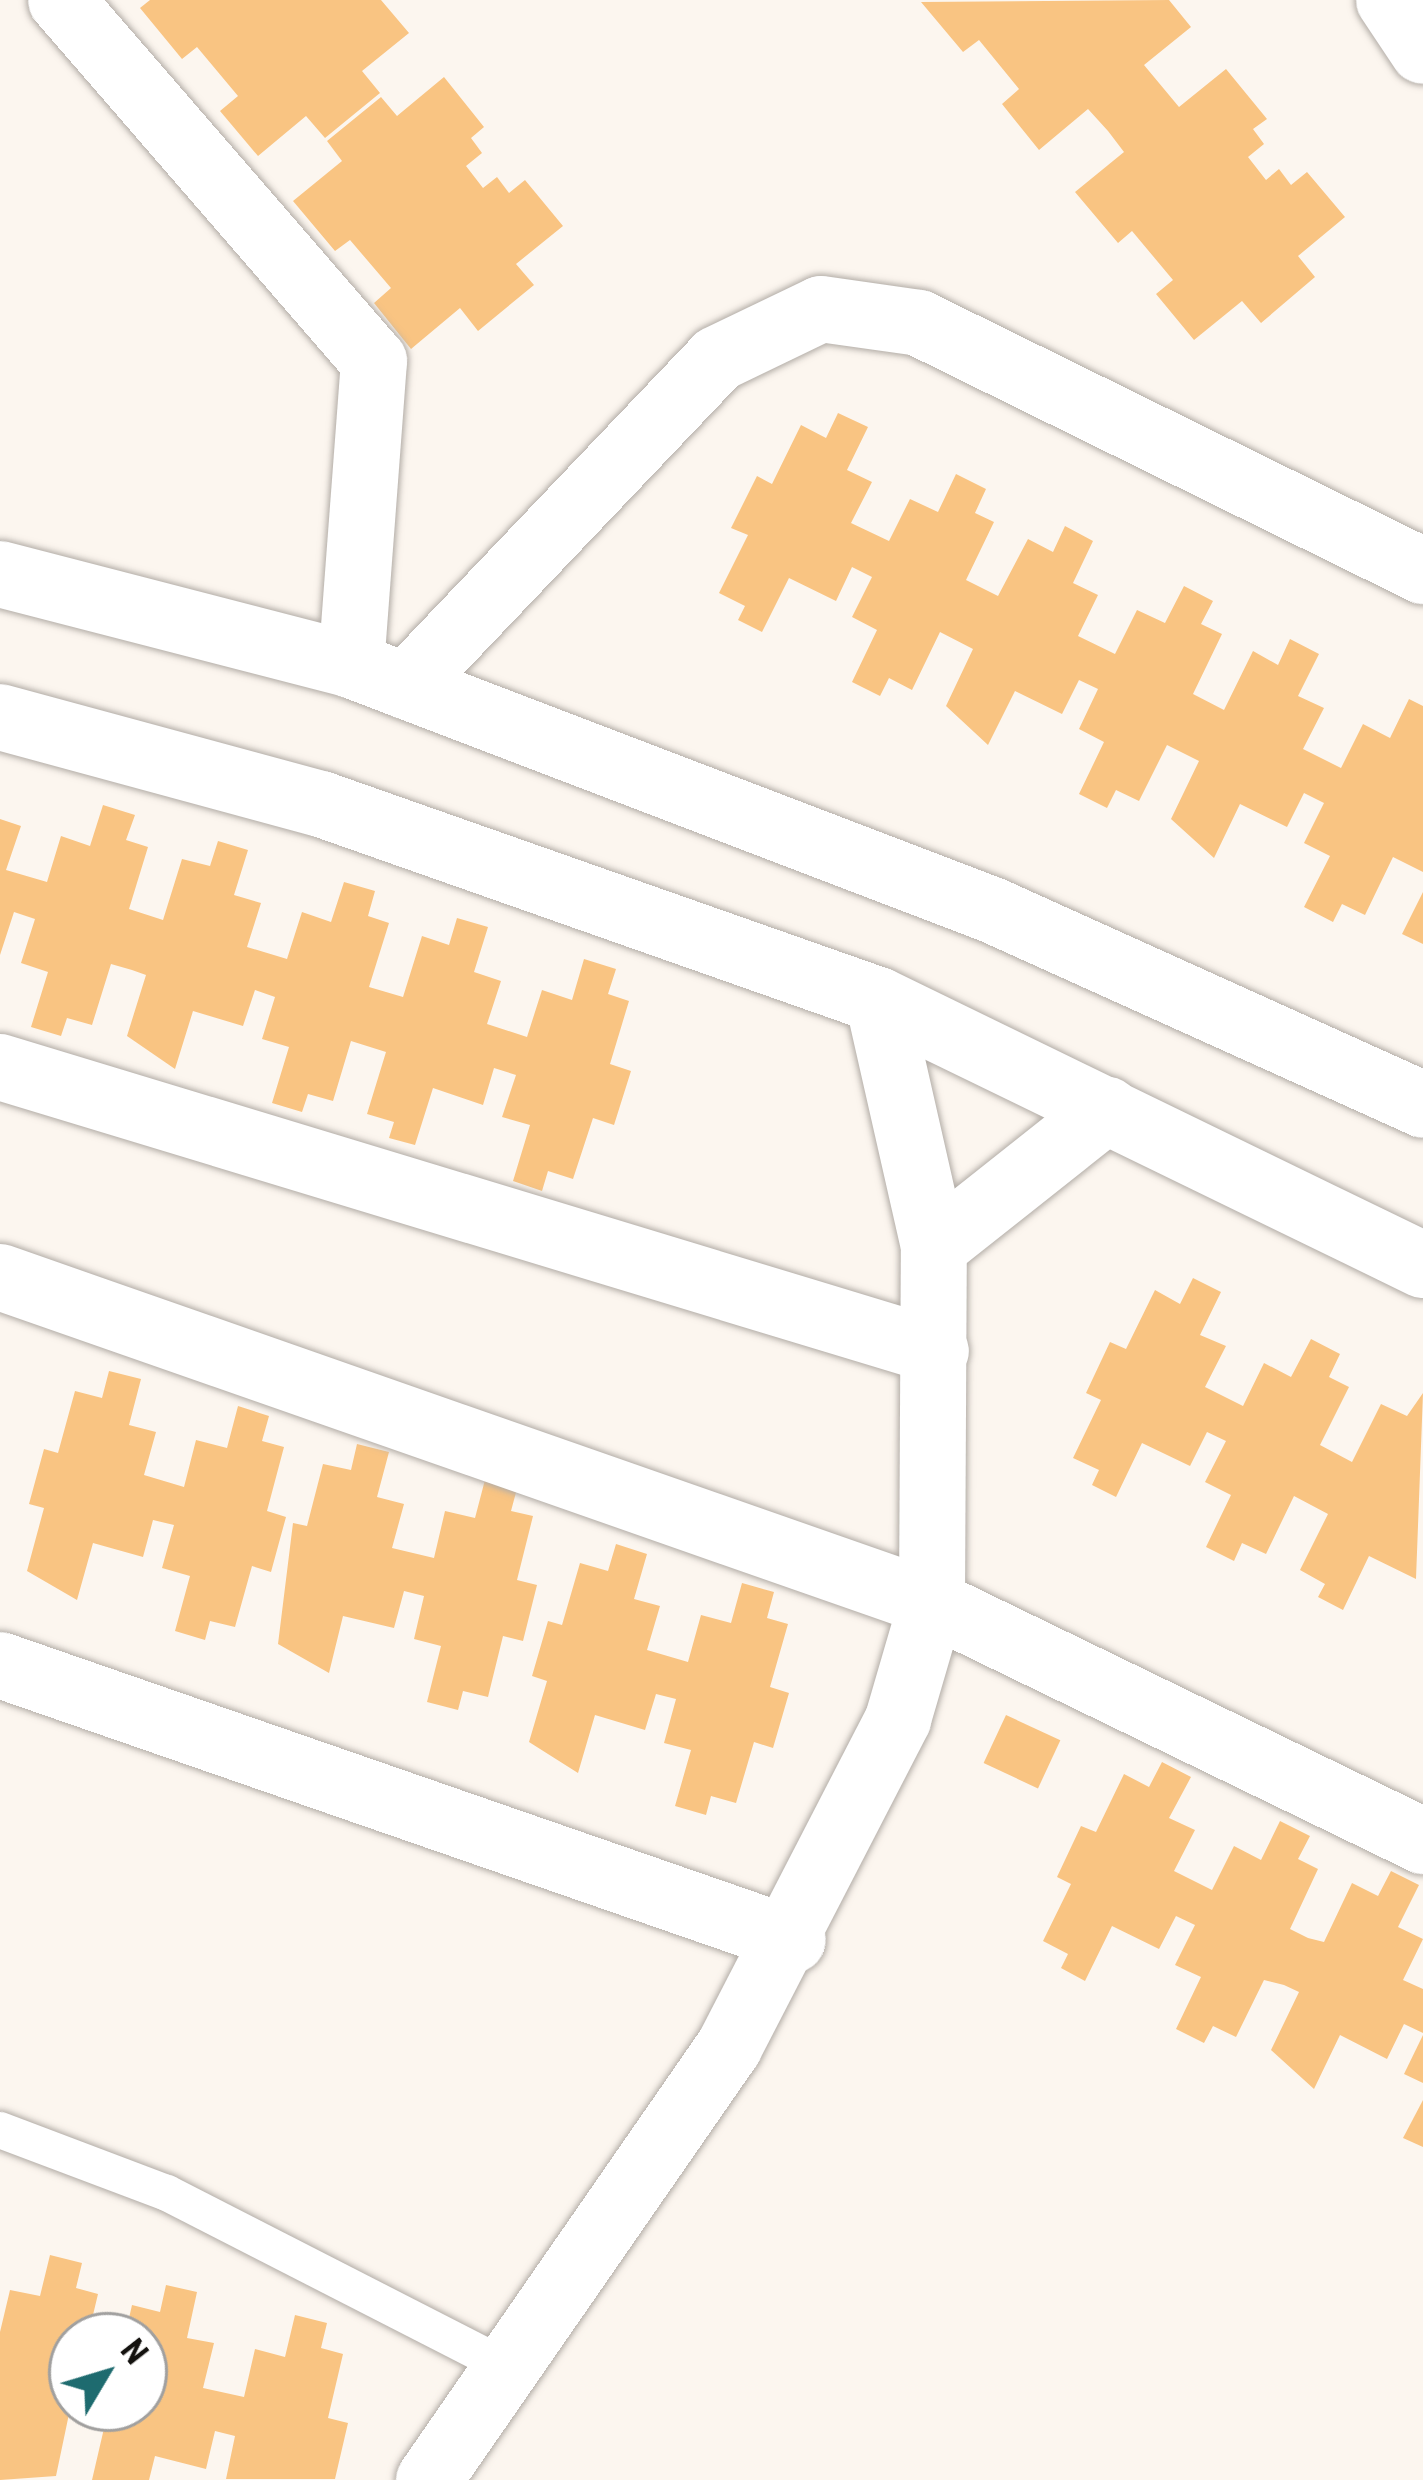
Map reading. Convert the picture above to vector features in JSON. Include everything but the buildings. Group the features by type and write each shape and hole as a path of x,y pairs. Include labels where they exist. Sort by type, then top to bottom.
{"street":[{"path":"61,0 374,361 378,675"},
{"path":"1389,0 1423,51"},
{"path":"378,675 717,359 821,309 919,323 1423,571"},
{"path":"0,574 378,675 992,910 1423,1105"},
{"path":"0,717 321,804 878,1000 1423,1265"},
{"path":"429,2480 793,1940 898,1719 932,1603 934,1246 878,1000"},
{"path":"0,1067 936,1351"},
{"path":"934,1246 1107,1110"},
{"path":"0,1276 932,1603 1423,1841"},
{"path":"0,1665 793,1940"}],"lane":[{"path":"0,2130 167,2193 507,2367"}]}
